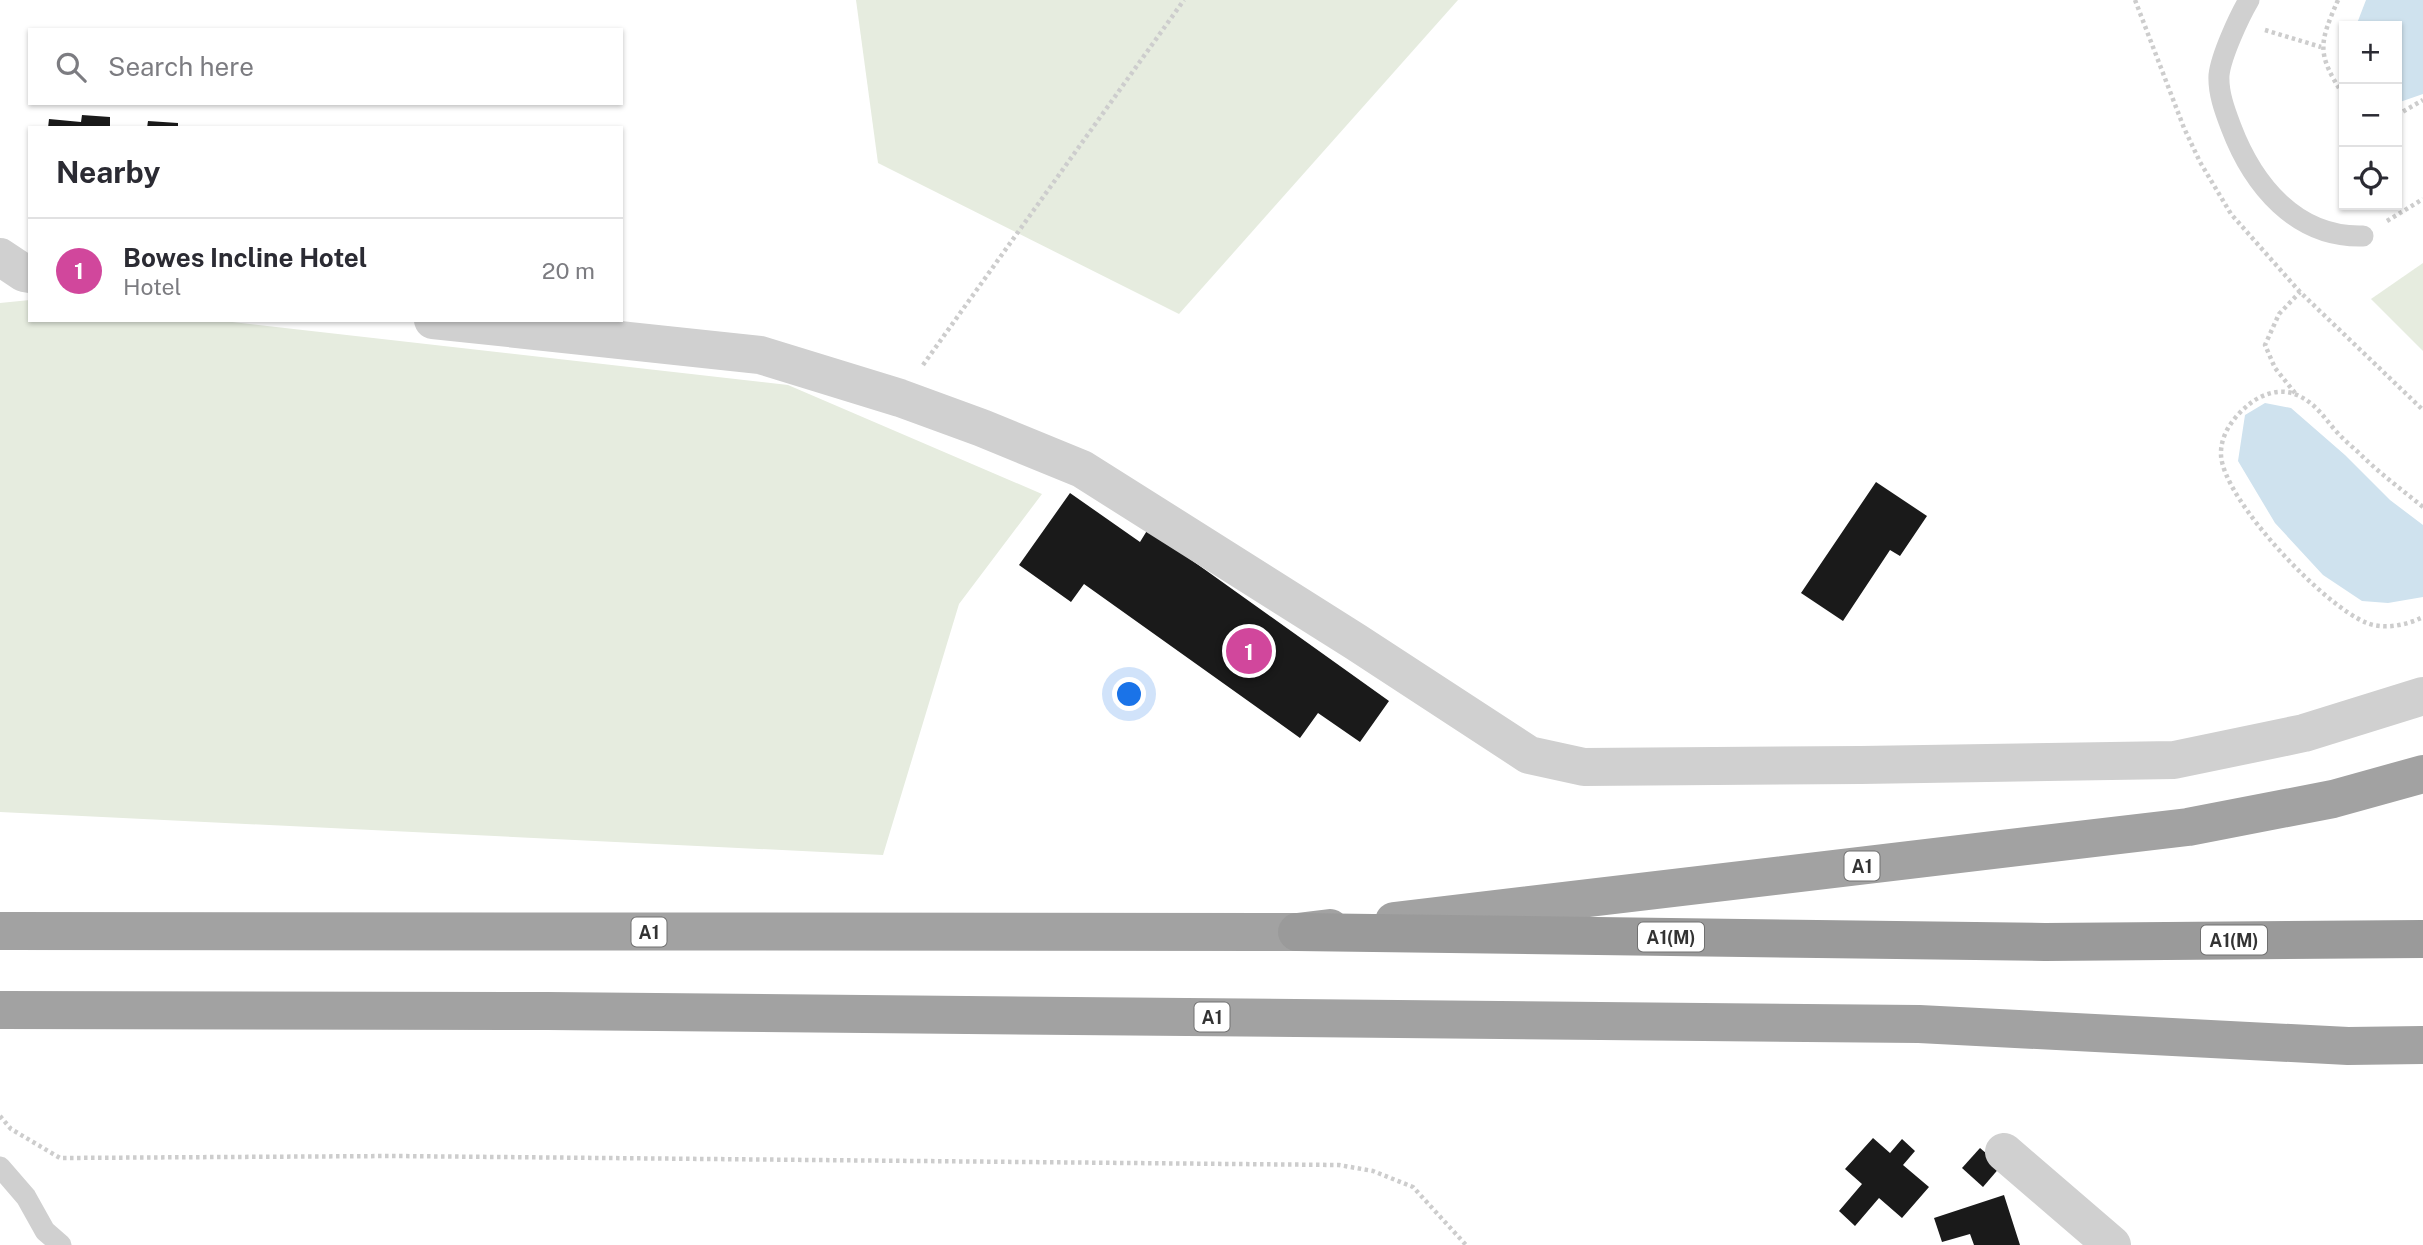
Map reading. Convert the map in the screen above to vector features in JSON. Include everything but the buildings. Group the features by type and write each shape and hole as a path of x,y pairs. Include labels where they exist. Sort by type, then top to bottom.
{"highway":[{"name":"A1","path":"0,931 1297,932 2188,827 2333,799 2423,774"},
{"name":"A1(M)","path":"1297,932 2045,942 2423,939"},
{"name":"A1","path":"0,1010 562,1011 1919,1024 2348,1046 2423,1045"}],"street":[{"path":"0,257 28,274"},
{"path":"452,322 760,355 900,398 1082,469 1529,755 1584,767 2174,760 2304,733 2423,696"},
{"path":"2004,1152 2112,1245"}],"lane":[{"path":"2249,0 2237,21 2219,74 2223,106 2236,142 2272,197 2296,217 2323,232 2363,236"},
{"path":"0,1167 26,1197 45,1231 61,1245"}],"path":[{"path":"900,398 1184,0"},
{"path":"2337,0 2324,30 2321,47 2339,88"},
{"path":"2237,21 2321,47"},
{"path":"2402,112 2423,100"},
{"path":"2363,236 2423,199"},
{"path":"2300,292 2279,314 2264,345 2275,368 2295,394 2317,407 2336,431 2362,456 2423,507"},
{"path":"2295,394 2274,391 2259,397 2232,423 2222,439 2221,456 2228,479 2245,508 2284,555 2317,589 2349,614 2368,624 2391,627 2423,617"},
{"path":"0,1116 11,1129 60,1158 394,1156 1339,1165 1373,1171 1413,1187 1466,1245"}],"shaded area":[{"path":"856,0 1458,0 1179,314 878,163"},
{"path":"2423,263 2423,351 2371,299"},
{"path":"28,300 28,322 233,322 788,385 1042,494 959,604 883,855 0,812 0,303"}],"water":[{"path":"2366,0 2423,0 2423,94 2402,101 2402,21 2358,21"},
{"path":"2265,403 2291,408 2345,455 2390,500 2423,525 2423,597 2388,603 2362,601 2323,575 2275,523 2238,461 2245,415"}],"place":[{"name":"Bowes Incline Hotel","path":"1249,651"}]}
